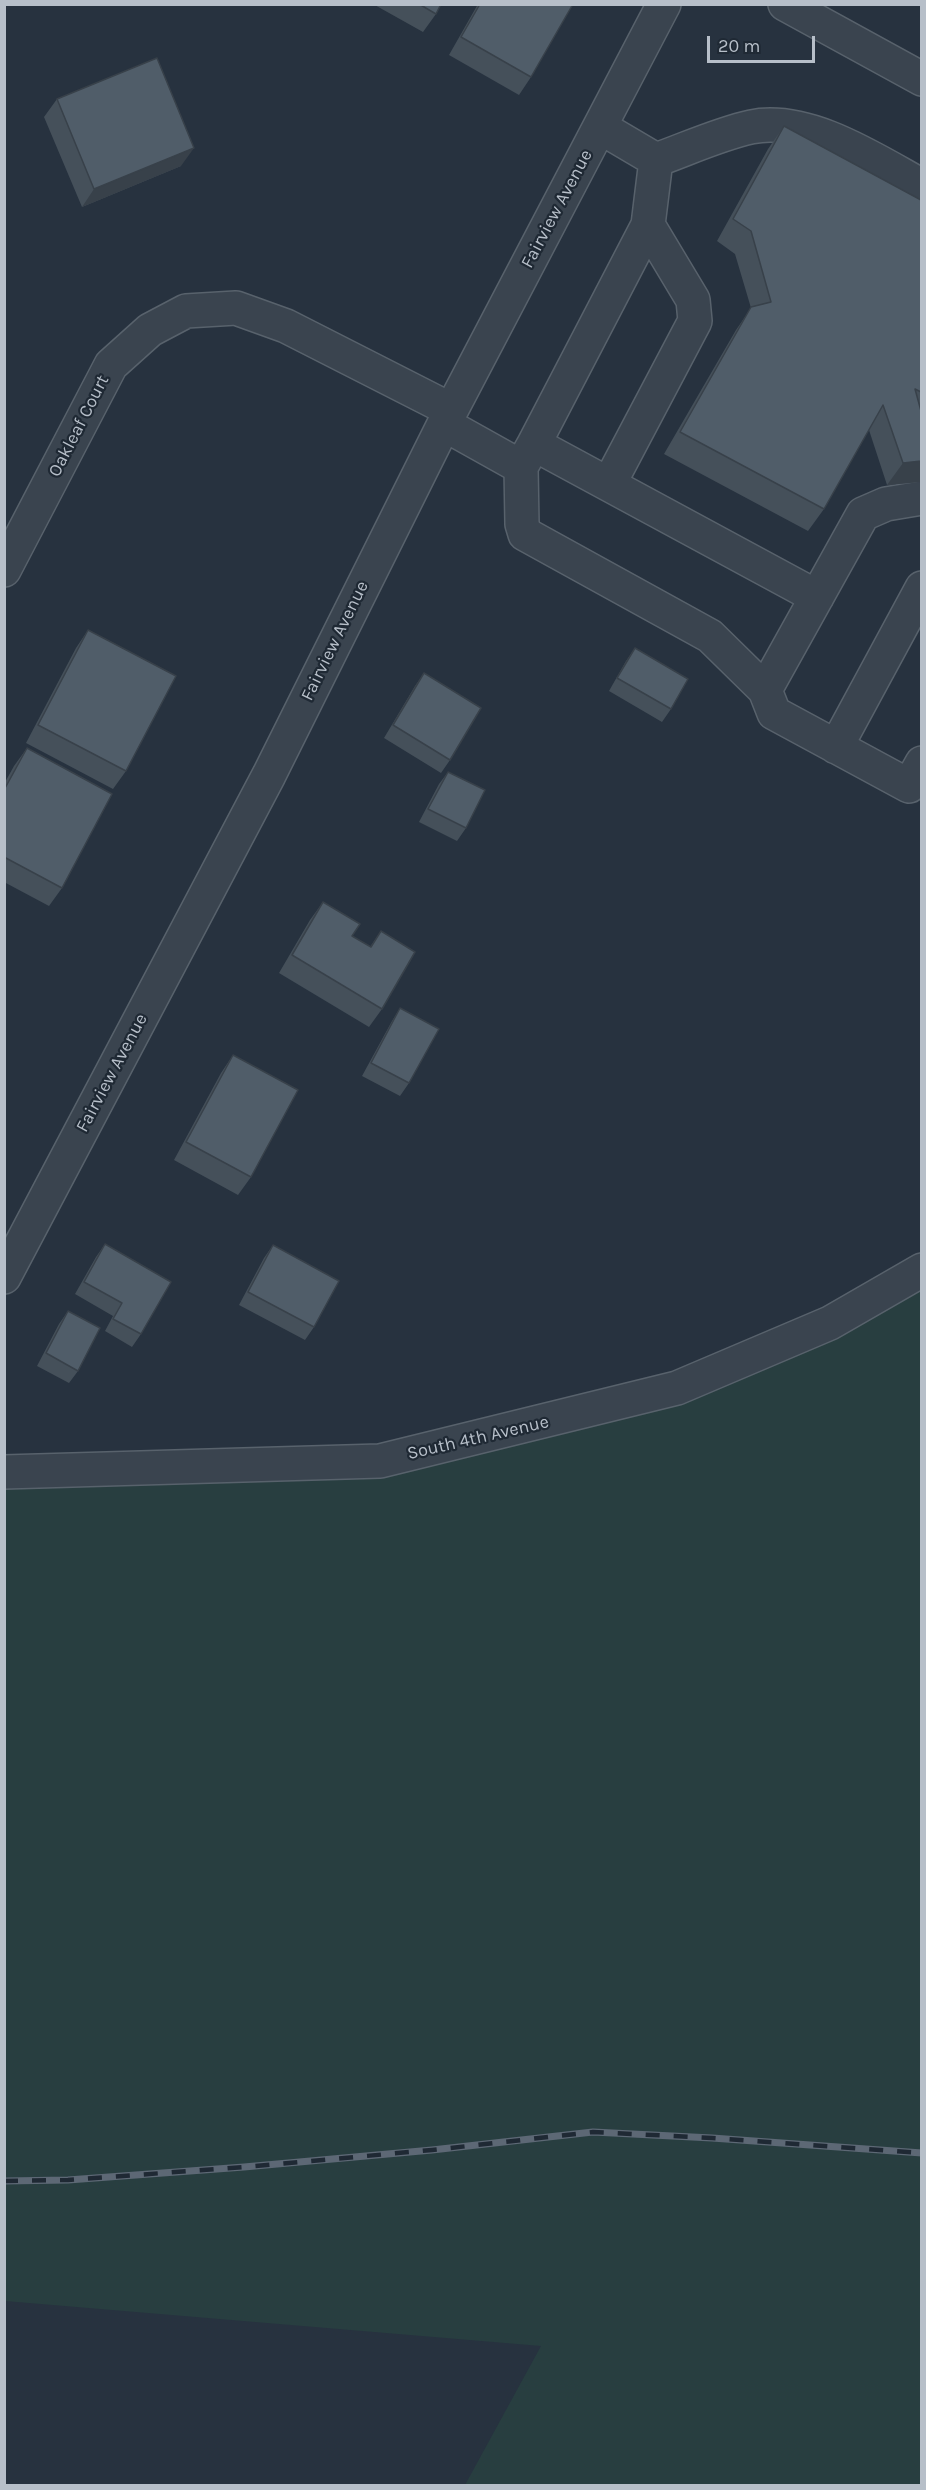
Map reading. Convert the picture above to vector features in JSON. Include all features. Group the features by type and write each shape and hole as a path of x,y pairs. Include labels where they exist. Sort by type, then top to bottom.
{"street":[{"name":"Fairview Avenue","path":"4,1277 269,775 447,417 664,4"},
{"path":"785,4 921,79"},
{"path":"600,127 656,160 753,127 780,126 812,132 858,151 921,186"},
{"path":"656,160 648,225 527,455 522,524 525,534 710,636 765,690 774,713 909,786 921,763"},
{"path":"609,484 695,321 693,300 648,225"},
{"name":"Oakleaf Court","path":"4,570 111,365 150,330 186,310 236,308 286,326 447,417 527,455 609,484 817,597"},
{"path":"765,690 863,514 886,504 921,498"},
{"path":"836,747 921,588"},
{"name":"South 4th Avenue","path":"4,1472 380,1461 677,1388 830,1323 921,1270"}],"green space":[{"path":"921,1270 921,2485 465,2485 541,2346 5,2301 4,1472 380,1461 677,1388"}],"building":[{"path":"419,4 441,4 436,14"},
{"path":"480,4 573,4 531,77 461,37"},
{"path":"157,58 194,148 94,189 57,99"},
{"path":"784,126 921,200 921,392 915,389 921,411 921,461 903,463 883,405 824,509 680,432 751,307 771,302 751,231 733,219"},
{"path":"88,630 176,676 126,771 38,725"},
{"path":"635,648 688,679 671,709 617,678"},
{"path":"424,673 481,708 450,760 393,725"},
{"path":"27,748 112,794 62,888 4,857 4,790"},
{"path":"448,772 485,790 466,828 428,809"},
{"path":"323,902 360,924 352,936 371,947 381,931 415,952 382,1009 292,955"},
{"path":"400,1008 439,1029 409,1083 371,1063"},
{"path":"233,1055 298,1090 251,1177 186,1142"},
{"path":"105,1244 171,1282 141,1334 113,1319 122,1303 84,1282"},
{"path":"273,1245 339,1281 314,1327 248,1292"},
{"path":"68,1311 100,1328 78,1371 46,1353"}],"railway":[{"path":"4,2181 68,2180 244,2167 432,2150 593,2132 922,2153"}]}
